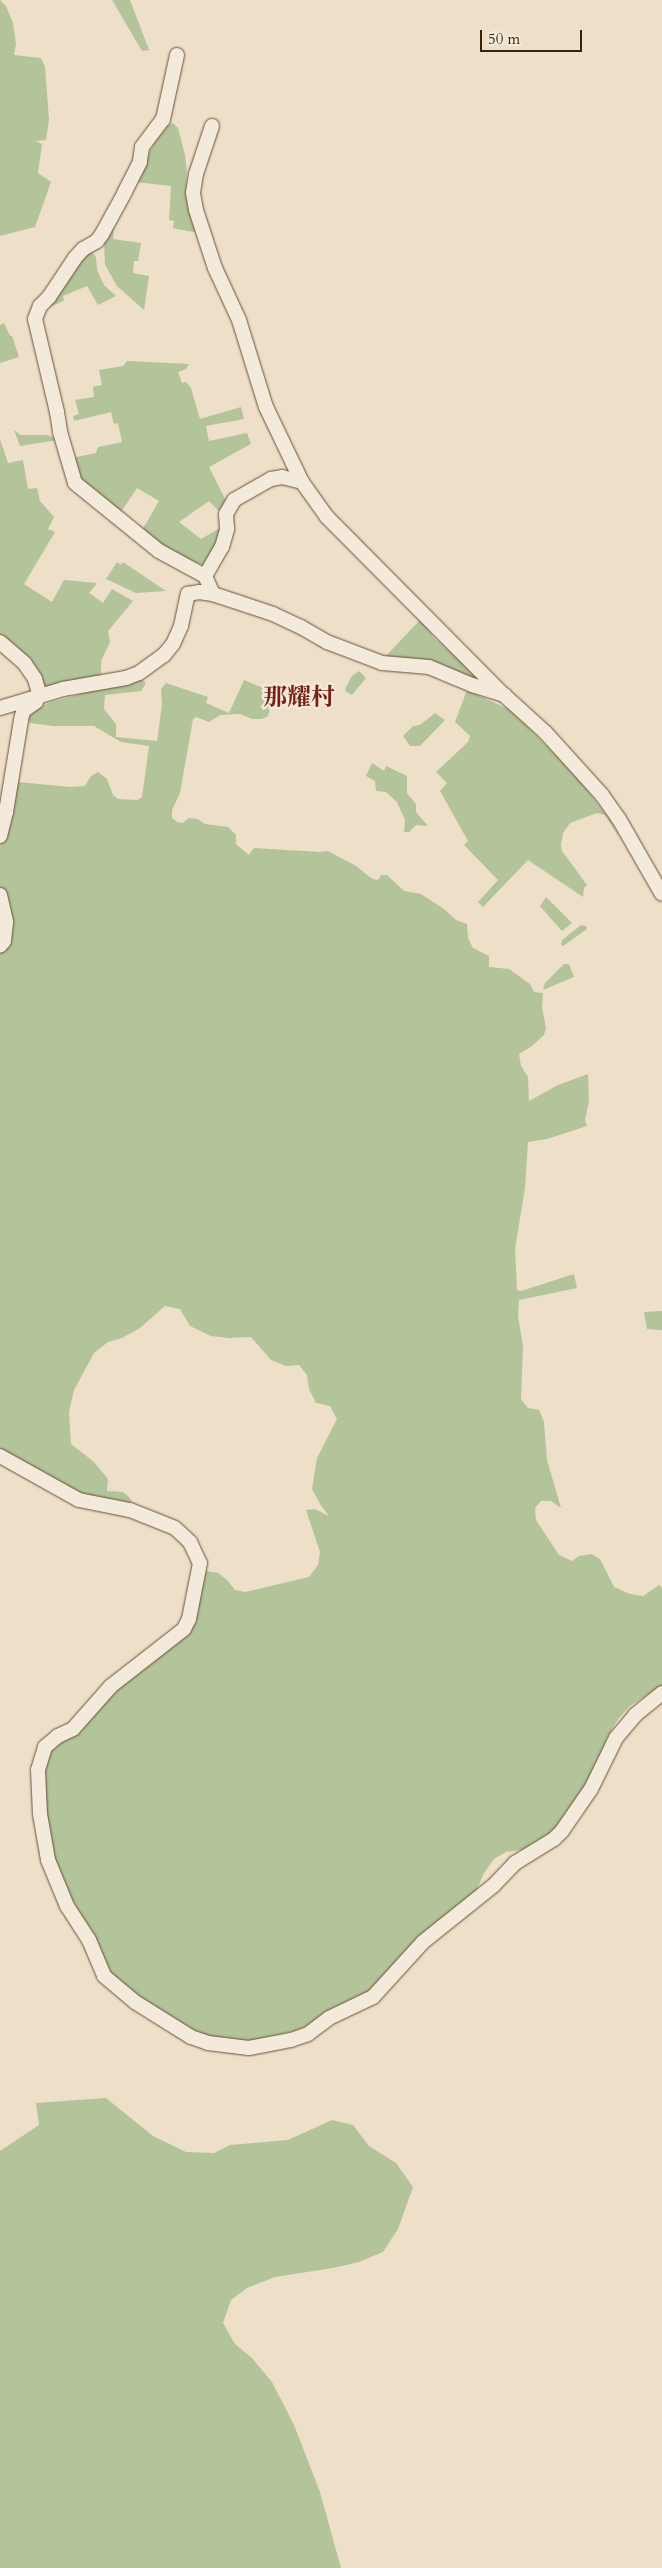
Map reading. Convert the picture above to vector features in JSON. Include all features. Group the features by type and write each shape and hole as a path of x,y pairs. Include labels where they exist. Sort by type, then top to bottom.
{"street":[{"path":"177,55 163,119 142,147 140,162 102,234 75,258 49,297 40,306 35,318 60,432 75,483 159,552 205,576 213,594"},
{"path":"212,126 196,174 193,193 196,210 215,268 239,320 266,407 302,482 327,517 504,695 545,732 602,795 619,819 662,894"},
{"path":"205,576 222,547 227,529 226,514 234,500 271,479 282,477 302,482"},
{"path":"0,836 23,711 35,702 62,693 117,682 150,667 164,656 173,644 181,626 188,594 199,592 213,594 273,614 327,642 382,663 429,667 472,685 504,695"},
{"path":"0,642 25,664 35,679 40,696"},
{"path":"0,708 63,689 126,678"},
{"path":"0,895 6,922 4,941 0,946"},
{"path":"0,1456 79,1500 130,1510 175,1528 190,1542 200,1563 189,1619 184,1629 110,1686 73,1729 58,1736 45,1747 38,1770 40,1814 48,1860 67,1906 89,1940 104,1976 136,2002 191,2037 208,2042 249,2048 282,2042 308,2034 329,2018 373,1997 423,1942 493,1886 515,1863 554,1839 591,1788 616,1738 635,1715 662,1693"}],"green space":[{"path":"0,0 6,6 13,23 16,44 14,55 41,58 45,67 49,120 46,140 36,141 42,144 38,173 51,182 35,227 0,236"},
{"path":"112,0 130,0 149,50 142,51"},
{"path":"173,123 178,128 185,155 186,188 197,229 194,232 173,228 174,221 169,220 171,186 135,182 154,143 168,125"},
{"path":"115,217 113,239 141,243 138,261 134,261 133,273 149,276 144,310 117,286 105,265 104,239"},
{"path":"90,250 96,257 97,270 104,285 116,296 98,305 87,286 63,296 64,301 44,309 68,275"},
{"path":"4,323 10,336 12,336 19,357 0,363 0,325"},
{"path":"127,361 189,364 186,369 178,372 182,383 186,382 191,388 200,419 241,407 244,419 206,426 209,441 247,433 251,444 209,467 225,499 222,514 209,501 179,522 201,539 222,527 208,562 203,564 189,563 141,532 159,501 137,488 119,515 81,484 72,458 96,453 98,447 122,442 118,423 114,424 111,412 74,421 73,416 79,414 75,400 94,397 93,387 102,385 99,370 123,366"},
{"path":"14,430 21,435 48,435 58,440 20,446"},
{"path":"0,439 8,463 23,460 28,489 37,488 40,501 54,517 48,529 55,532 24,584 52,602 64,580 97,583 89,593 103,603 112,589 133,601 108,631 110,642 101,661 101,678 46,692 0,638"},
{"path":"117,562 121,565 123,562 166,591 136,593 106,579"},
{"path":"421,619 434,638 477,675 479,680 384,658"},
{"path":"359,671 366,678 352,695 345,691 346,687 352,676"},
{"path":"140,678 146,683 141,691 105,695 104,709 116,724 116,737 157,741 162,705 161,689 166,683 208,697 206,703 229,713 244,680 275,693 268,716 262,719 252,719 240,714 220,715 209,722 196,717 193,719 180,793 172,810 172,818 177,822 183,823 189,818 198,819 205,824 228,827 236,835 236,844 249,855 254,848 328,851 356,866 371,878 376,880 381,875 387,875 404,891 421,894 444,909 456,920 467,924 468,938 473,948 489,956 489,967 509,969 530,984 534,992 543,993 542,1007 546,1028 544,1035 519,1054 521,1066 528,1077 529,1101 558,1085 588,1074 589,1101 585,1120 587,1126 547,1139 528,1142 525,1188 515,1249 517,1290 521,1291 574,1274 577,1288 519,1300 518,1316 523,1346 521,1399 528,1408 539,1410 544,1422 547,1460 561,1508 551,1501 541,1501 535,1508 536,1520 559,1555 572,1561 579,1556 591,1554 600,1559 614,1587 630,1594 643,1596 659,1585 662,1588 662,1685 630,1706 618,1719 608,1736 594,1773 558,1830 527,1849 506,1852 494,1859 484,1873 477,1889 369,1994 333,2008 306,2026 294,2031 249,2042 203,2038 109,1977 77,1918 56,1868 44,1819 44,1757 104,1698 179,1638 200,1581 206,1571 218,1573 235,1590 245,1592 309,1577 318,1565 320,1552 306,1510 315,1509 329,1516 312,1489 317,1458 337,1419 330,1406 316,1403 309,1389 307,1375 299,1365 286,1366 271,1360 251,1337 229,1338 211,1336 190,1326 180,1309 165,1306 140,1328 122,1338 108,1342 94,1353 74,1390 69,1412 71,1444 94,1462 108,1479 107,1491 123,1492 129,1497 137,1510 81,1498 0,1453 0,846 18,782 70,787 85,786 91,776 98,772 107,779 113,795 118,799 137,800 142,797 149,746 121,742 94,726 53,726 30,723 25,718 38,708 51,702"},
{"path":"467,690 508,709 526,725 577,777 610,820 619,837 605,815 597,813 570,823 563,833 562,851 587,885 584,888 583,897 528,860 483,907 478,902 498,880 464,845 468,841 440,791 447,783 436,772 468,742 470,736 455,722"},
{"path":"435,713 445,720 420,746 410,746 403,736 413,726 420,725"},
{"path":"372,763 384,771 386,766 407,776 407,793 416,804 416,812 428,826 416,825 409,832 404,832 405,820 397,802 386,792 376,791 375,781 366,776"},
{"path":"546,897 572,923 562,931 540,906"},
{"path":"581,925 586,926 587,929 563,946 561,945 562,940"},
{"path":"564,964 569,964 574,977 543,990 545,983"},
{"path":"662,1311 662,1330 647,1329 644,1312"},
{"path":"106,2098 153,2136 186,2152 214,2153 230,2145 288,2140 332,2120 353,2125 369,2146 396,2163 413,2187 398,2229 383,2252 359,2262 275,2277 247,2288 231,2300 223,2323 235,2344 252,2358 272,2382 294,2425 320,2492 341,2568 0,2568 0,2151 39,2125 36,2103"}],"district":[{"name":"那耀村","path":"299,698"}]}
